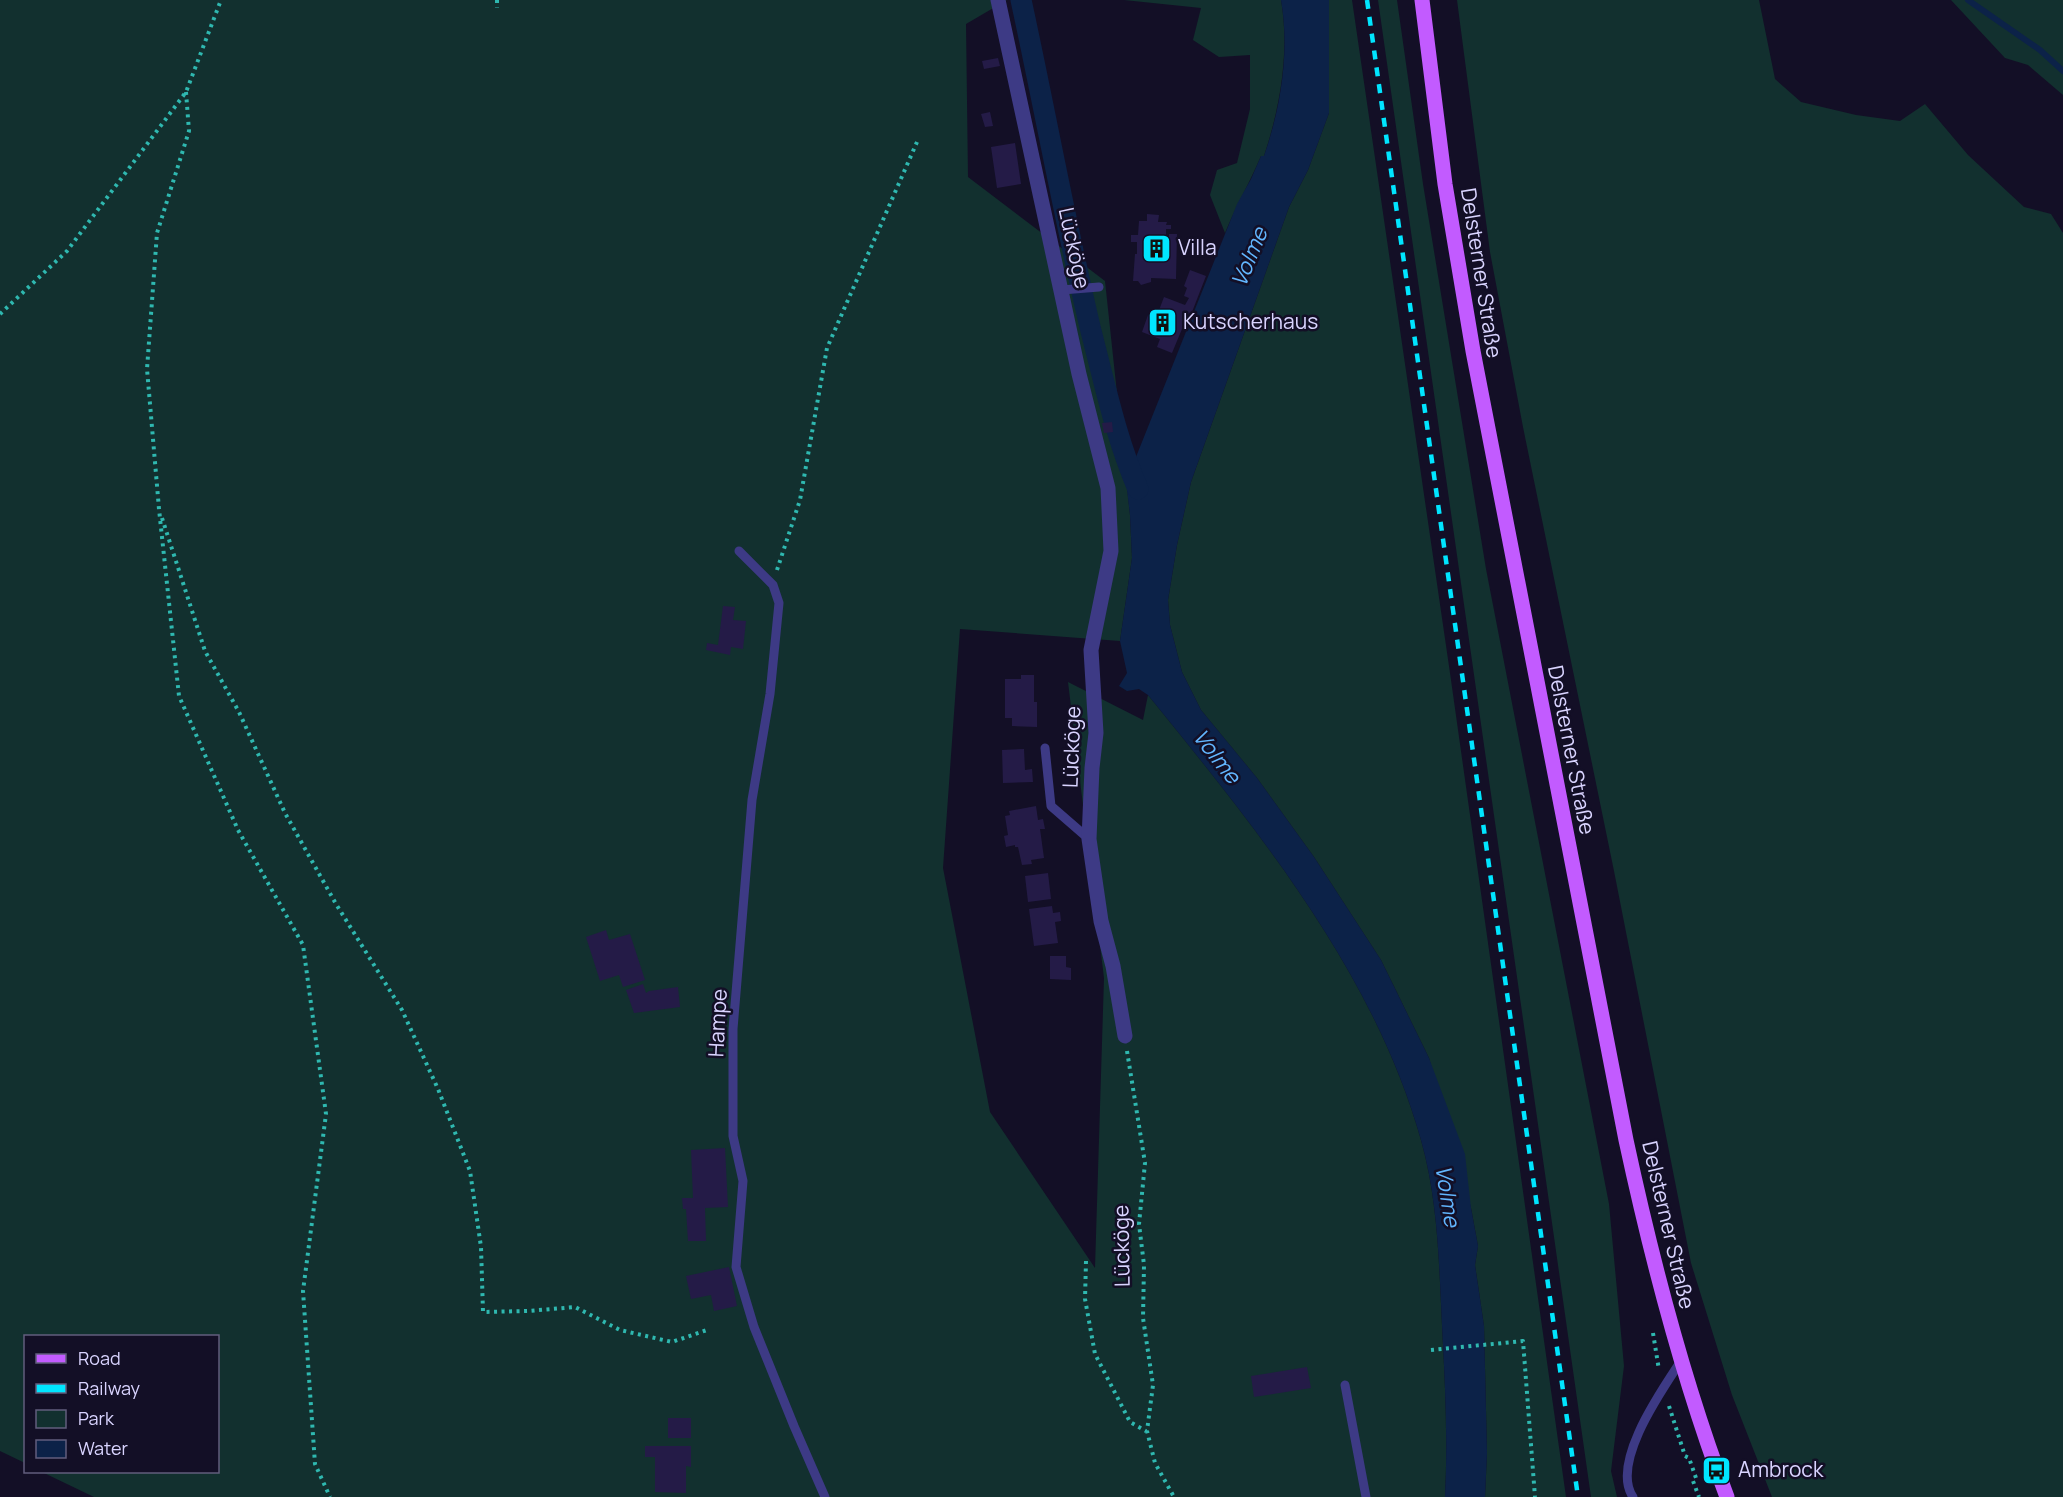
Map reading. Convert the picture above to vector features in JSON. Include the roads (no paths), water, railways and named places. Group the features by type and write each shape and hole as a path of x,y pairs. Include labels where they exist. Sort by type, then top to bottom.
{"main road":[{"name":"Delsterner Straße","path":"1422,0 1445,184 1473,351 1626,1140 1650,1249 1681,1361 1727,1497"}],"street":[{"name":"Lücköge","path":"998,0 1077,364 1108,488 1111,551 1091,650 1096,733 1089,839 1101,921 1113,966 1125,1036"}],"lane":[{"path":"1062,290 1099,286"},
{"name":"Hampe","path":"739,550 773,585 779,603 770,694 752,800 734,1029 733,1136 743,1181 736,1267 754,1328 825,1497"},
{"path":"1045,748 1051,807 1089,839"},
{"path":"1633,1497 1627,1482 1626,1471 1635,1441 1681,1361"},
{"path":"1345,1385 1366,1497"}],"water":[{"name":"Volme","path":"1281,0 1329,0 1329,113 1308,170 1289,207 1191,482 1168,600 1170,625 1182,672 1201,710 1257,778 1314,857 1381,960 1429,1058 1465,1154 1478,1246 1475,1265 1484,1326 1487,1453 1485,1497 1445,1497 1446,1432 1439,1255 1431,1186 1421,1140 1400,1078 1374,1018 1307,904 1230,797 1148,695 1139,689 1127,691 1119,686 1127,673 1120,641 1132,558 1124,465 1134,462 1237,204 1261,156 1264,156 1275,118 1282,79 1285,39"}],"waterway":[{"path":"1021,0 1091,331 1117,431 1138,489"},
{"path":"1968,0 2040,50 2063,71"}],"railway":[{"path":"1367,0 1578,1497"}],"place":[{"name":"Villa","path":"1157,248"},
{"name":"Kutscherhaus","path":"1162,322"},
{"name":"Ambrock","path":"1717,1470"}]}
